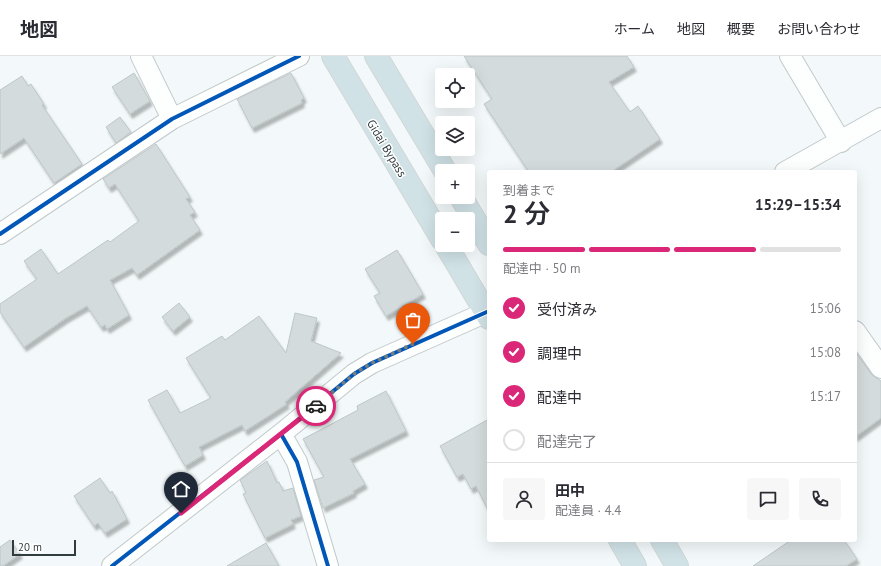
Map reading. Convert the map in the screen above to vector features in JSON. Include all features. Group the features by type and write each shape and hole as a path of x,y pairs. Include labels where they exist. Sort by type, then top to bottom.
{"highway":[{"name":"Gidai Bypass","path":"333,56 435,227"},
{"path":"376,56 441,164"},
{"path":"465,204 487,241"},
{"path":"450,252 487,312"},
{"path":"621,542 635,566"},
{"path":"663,542 677,566"}],"street":[{"path":"141,56 172,119"},
{"path":"0,234 172,119 299,56"},
{"path":"790,56 841,142"},
{"path":"789,170 841,142 881,118"},
{"path":"112,566 281,434 354,374 372,363 487,314"},
{"path":"857,334 881,368"},
{"path":"281,434 297,462 328,566"}],"building":[{"path":"464,56 627,56 634,67 609,82 630,112 638,106 660,139 614,170 528,170 484,104 492,99 475,73 475,68 472,68"},
{"path":"134,73 150,101 130,114 112,87"},
{"path":"291,73 304,98 301,100 302,103 252,128 237,99"},
{"path":"22,76 28,86 31,84 44,104 42,105 82,164 54,183 24,138 0,154 0,90"},
{"path":"120,117 131,132 116,143 106,127"},
{"path":"156,144 190,197 186,199 195,212 190,215 200,230 137,275 132,268 110,280 129,315 107,329 105,325 101,327 87,306 66,318 24,347 0,312 0,304 37,279 24,261 41,249 58,274 108,240 110,242 139,221 115,184 109,188 103,179"},
{"path":"397,250 423,294 386,316 374,296 380,293 365,269"},
{"path":"179,303 190,317 173,331 162,317"},
{"path":"295,313 317,318 311,341 341,353 285,402 287,404 245,431 242,425 199,447 203,455 185,466 148,400 167,390 180,413 211,398 186,358 222,336 225,340 259,316 286,353"},
{"path":"857,354 872,375 881,381 881,418 857,436"},
{"path":"386,391 406,431 350,459 365,484 353,491 354,493 323,508 314,480 324,477 303,439 358,410 357,406"},
{"path":"487,420 487,508 476,486 471,489 463,474 457,477 440,446"},
{"path":"267,461 277,483 279,482 283,491 293,488 301,516 291,520 293,524 265,538 243,494 246,493 240,480"},
{"path":"100,478 110,493 112,491 127,519 105,533 98,523 94,526 74,496"},
{"path":"10,540 20,554 3,566 0,566 0,547"},
{"path":"788,542 845,542 857,559 846,566 753,566"},
{"path":"266,543 279,566 227,566"}],"cycle path":[{"path":"0,234 172,119 299,56"},
{"path":"112,566 281,434 354,374 372,363 487,312"},
{"path":"281,434 297,462 328,566"}],"way so far":[{"path":"316,406 354,374 372,363 413,344"}],"route":[{"path":"181,513 316,406"}]}
